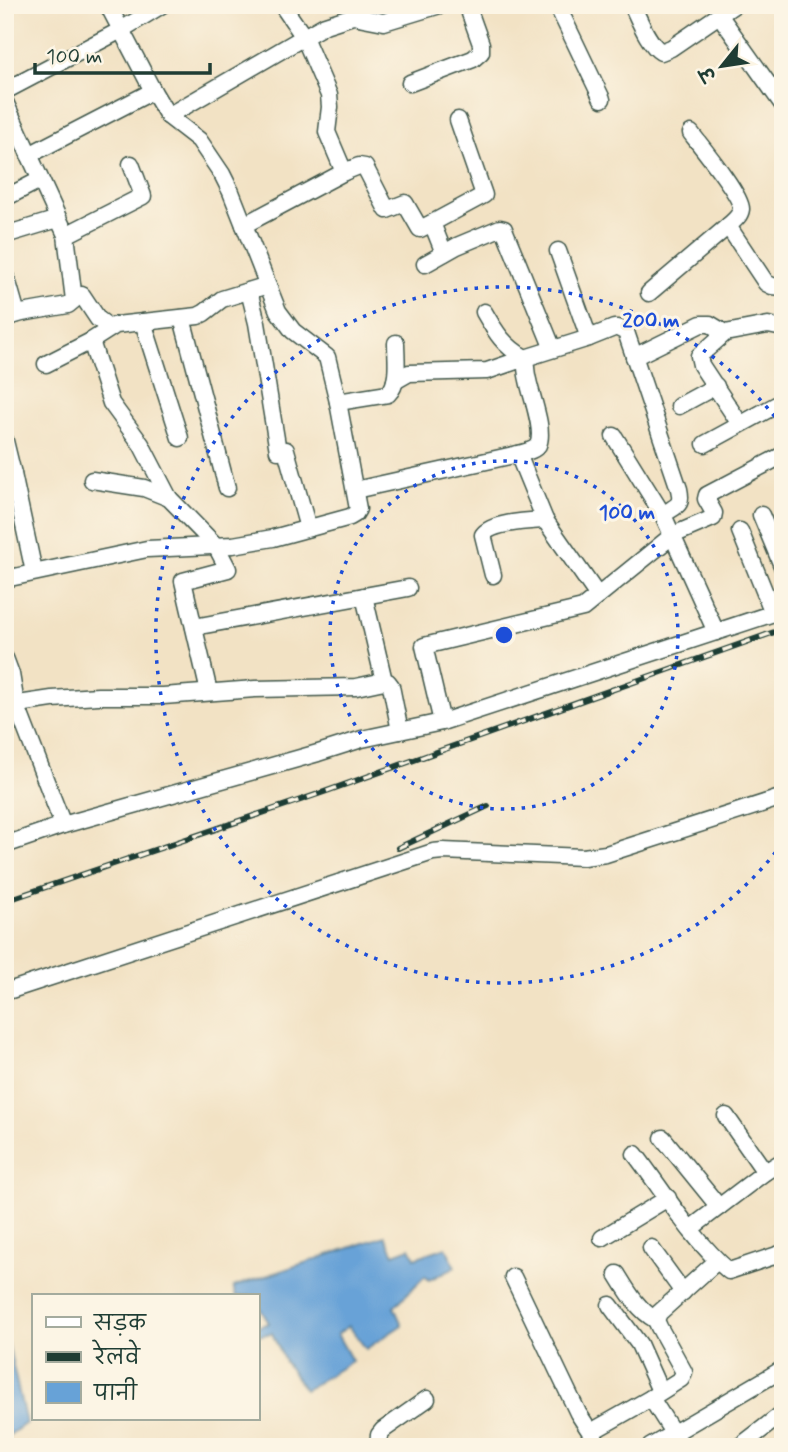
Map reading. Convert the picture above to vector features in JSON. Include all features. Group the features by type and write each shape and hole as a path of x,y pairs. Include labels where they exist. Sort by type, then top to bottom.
{"street":[{"path":"5,579 147,549 233,545 274,538 350,517 358,509 327,356 293,331 278,311 231,192 199,140 168,116 108,5"},
{"path":"5,91 121,30 162,5"},
{"path":"282,5 304,37 329,94 327,132 344,172"},
{"path":"168,116 325,24 353,16 384,22 440,5"},
{"path":"410,83 478,56 481,52 481,44 467,5"},
{"path":"557,5 602,99"},
{"path":"632,5 652,43 661,52 734,5"},
{"path":"720,16 783,105"},
{"path":"29,155 153,91"},
{"path":"5,102 10,124 29,155 66,235 74,300 68,305 11,316 5,272"},
{"path":"244,225 362,165 387,210 405,203 420,229 484,195 458,120"},
{"path":"649,293 739,216 741,204 691,133"},
{"path":"66,235 143,196 131,164"},
{"path":"5,198 40,180"},
{"path":"5,235 58,219"},
{"path":"432,223 444,253"},
{"path":"728,226 766,283 783,287"},
{"path":"425,264 472,239 500,228 504,229 553,349"},
{"path":"558,251 589,338"},
{"path":"46,364 123,323 198,316 222,299 268,285"},
{"path":"249,291 282,451 308,528"},
{"path":"82,295 98,319 110,328"},
{"path":"257,323 278,311"},
{"path":"355,490 519,454 536,447 540,434 524,358 511,350 500,338 484,313"},
{"path":"182,318 227,488"},
{"path":"142,322 180,438"},
{"path":"634,357 701,324 710,324 725,333"},
{"path":"740,424 701,365 699,356 725,333 768,325 783,328"},
{"path":"395,381 409,373 487,370 614,328 621,329 625,332 679,489 680,503 663,514"},
{"path":"91,341 111,403 141,444 169,498 216,546 228,569 183,581 209,692"},
{"path":"338,402 388,394 393,390 397,343"},
{"path":"679,406 716,386"},
{"path":"705,444 780,403"},
{"path":"614,436 663,514 716,632"},
{"path":"5,440 9,475 34,572"},
{"path":"519,454 545,520 598,596"},
{"path":"442,722 424,646 583,608 673,535 713,518 714,513 705,497 707,495 783,455"},
{"path":"92,480 144,488 169,498"},
{"path":"761,515 783,568"},
{"path":"493,575 484,532 517,523 545,520"},
{"path":"5,845 63,825 362,739 442,722 716,632 777,605 740,531"},
{"path":"194,627 408,587"},
{"path":"364,596 384,681"},
{"path":"5,658 11,674 11,705 63,825"},
{"path":"11,705 87,697 356,687 384,681 391,686 400,731"},
{"path":"5,992 433,852 583,858 606,854 783,797"},
{"path":"726,1116 765,1172"},
{"path":"663,1138 719,1207"},
{"path":"635,1154 690,1229 729,1271 783,1253"},
{"path":"690,1229 783,1161"},
{"path":"602,1238 668,1198"},
{"path":"651,1248 683,1292"},
{"path":"656,1320 659,1313 717,1261"},
{"path":"591,1432 681,1379 684,1372 656,1320 637,1304 617,1274"},
{"path":"513,1277 578,1413 600,1447"},
{"path":"610,1305 639,1344 655,1394 682,1447"},
{"path":"650,1447 783,1369"},
{"path":"377,1447 379,1435 383,1430 427,1399"},
{"path":"739,1447 783,1413"}],"water":[{"path":"385,1236 394,1254 410,1248 415,1258 446,1247 455,1267 429,1280 425,1276 394,1307 402,1325 366,1349 349,1326 337,1334 352,1361 305,1390 285,1362 272,1333 259,1336 259,1326 269,1323 259,1306 259,1294 235,1294 233,1287"},
{"path":"5,1331 26,1423 5,1438"}],"railway":[{"path":"5,901 324,792 783,629"},
{"path":"398,848 488,806"}]}
